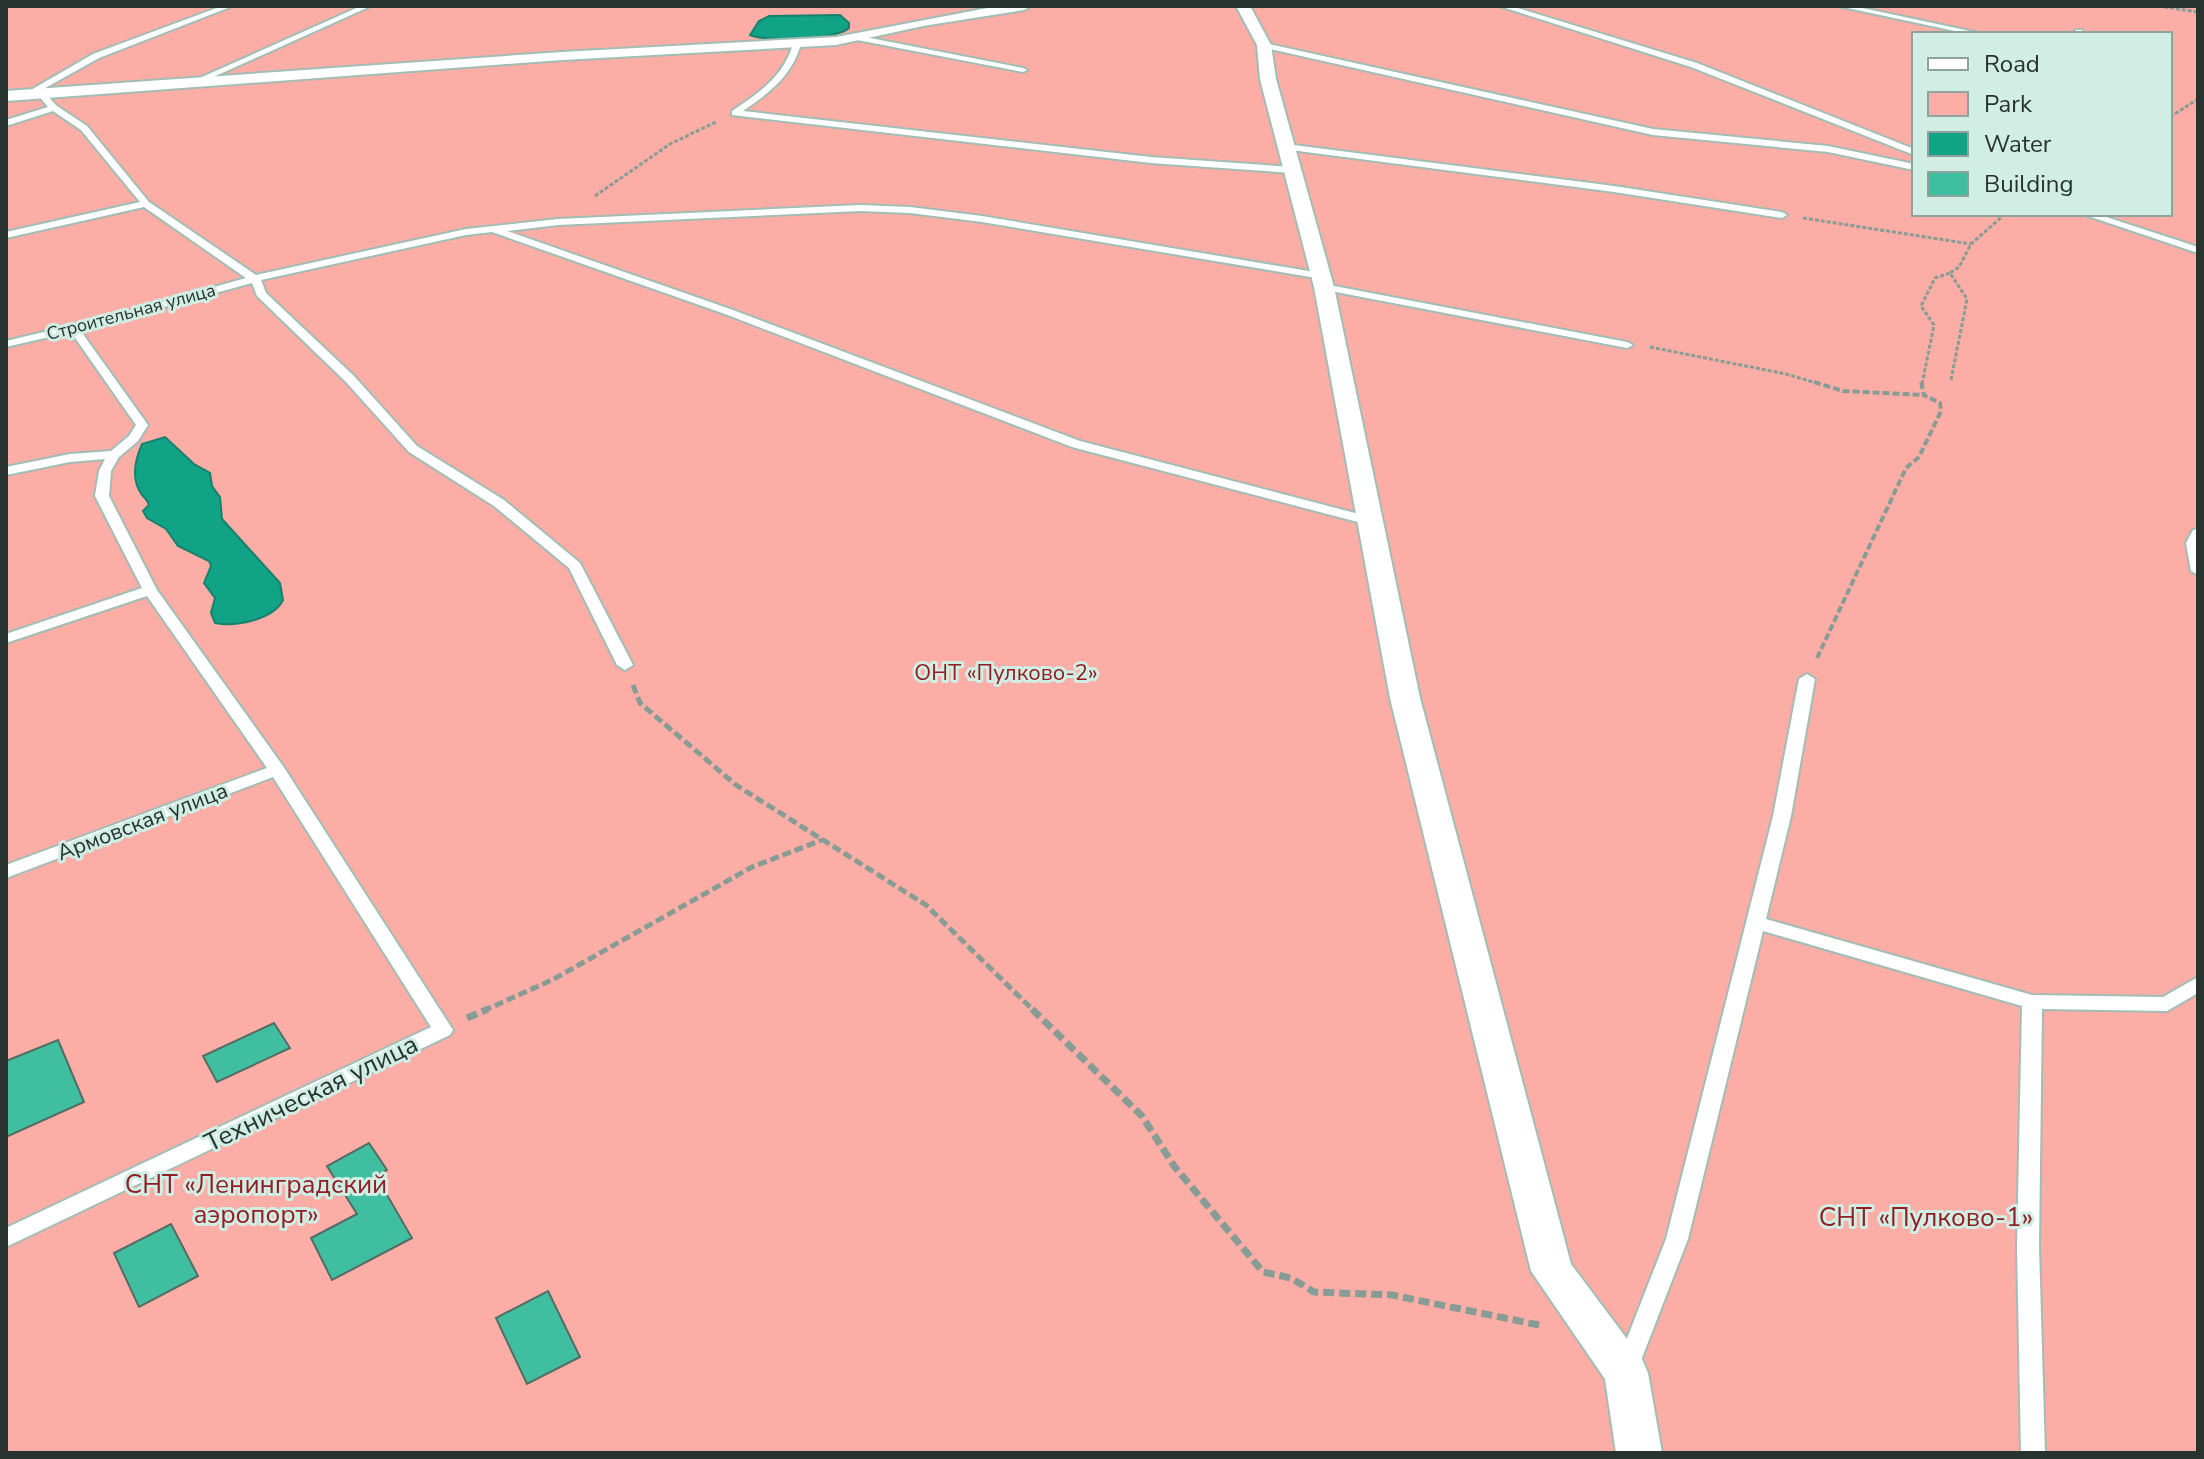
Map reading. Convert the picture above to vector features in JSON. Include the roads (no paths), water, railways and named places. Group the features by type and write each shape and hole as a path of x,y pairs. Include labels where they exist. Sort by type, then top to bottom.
{"street":[{"path":"899,6 923,22"},
{"path":"6,96 748,44 797,44 860,38 923,22 1024,6"},
{"path":"1243,6 1264,45 1268,79 1323,282 1373,522 1405,698 1552,1271 1615,1356 1639,1453"}],"lane":[{"path":"229,6 96,56 34,95 84,128 146,204 256,280 261,294 350,379 413,449 499,503 575,566 625,665"},
{"path":"197,81 367,6"},
{"path":"1503,6 1694,65 1912,151"},
{"path":"1842,6 1970,32"},
{"path":"860,38 1023,70"},
{"path":"797,44 795,57 785,72 760,96 735,113 1151,160 1289,159 1614,189 1782,215"},
{"path":"1264,45 1653,132 1828,149 1912,167"},
{"path":"6,123 54,108"},
{"path":"6,235 146,204"},
{"name":"Строительная улица","path":"6,344 74,329 290,269 491,228 860,208 910,210 982,219 1323,282 1627,345"},
{"path":"2093,216 2198,250"},
{"path":"491,228 729,312 1076,444 1373,522"},
{"path":"74,329 142,425 134,438 114,455 105,471 102,496 150,590 277,770"},
{"path":"6,471 70,458 114,455"},
{"path":"2198,533 2193,543 2198,571"},
{"path":"6,639 150,590"},
{"path":"1615,1356 1677,1239 1782,816 1807,679"},
{"name":"Армовская улица","path":"6,872 277,770"},
{"name":"Техническая улица","path":"6,1238 443,1030 277,770"},
{"path":"1754,922 2032,1002 2167,1004 2198,984"},
{"path":"2032,1002 2028,1246 2033,1453"}],"water":[{"path":"840,15 849,23 849,28 831,35 785,39 750,35 759,21 769,16"},
{"path":"165,437 194,464 210,473 212,486 220,497 222,519 280,583 283,600 271,613 243,623 215,623 211,613 215,598 204,583 211,566 209,561 178,546 166,529 147,518 143,511 149,505 136,483 136,463 142,444"}],"park label":[{"name":"ОНТ «Пулково-2»","path":"1006,672"},
{"name":"СНТ «Ленинградский аэропорт»","path":"256,1199"},
{"name":"СНТ «Пулково-1»","path":"1926,1217"}]}
